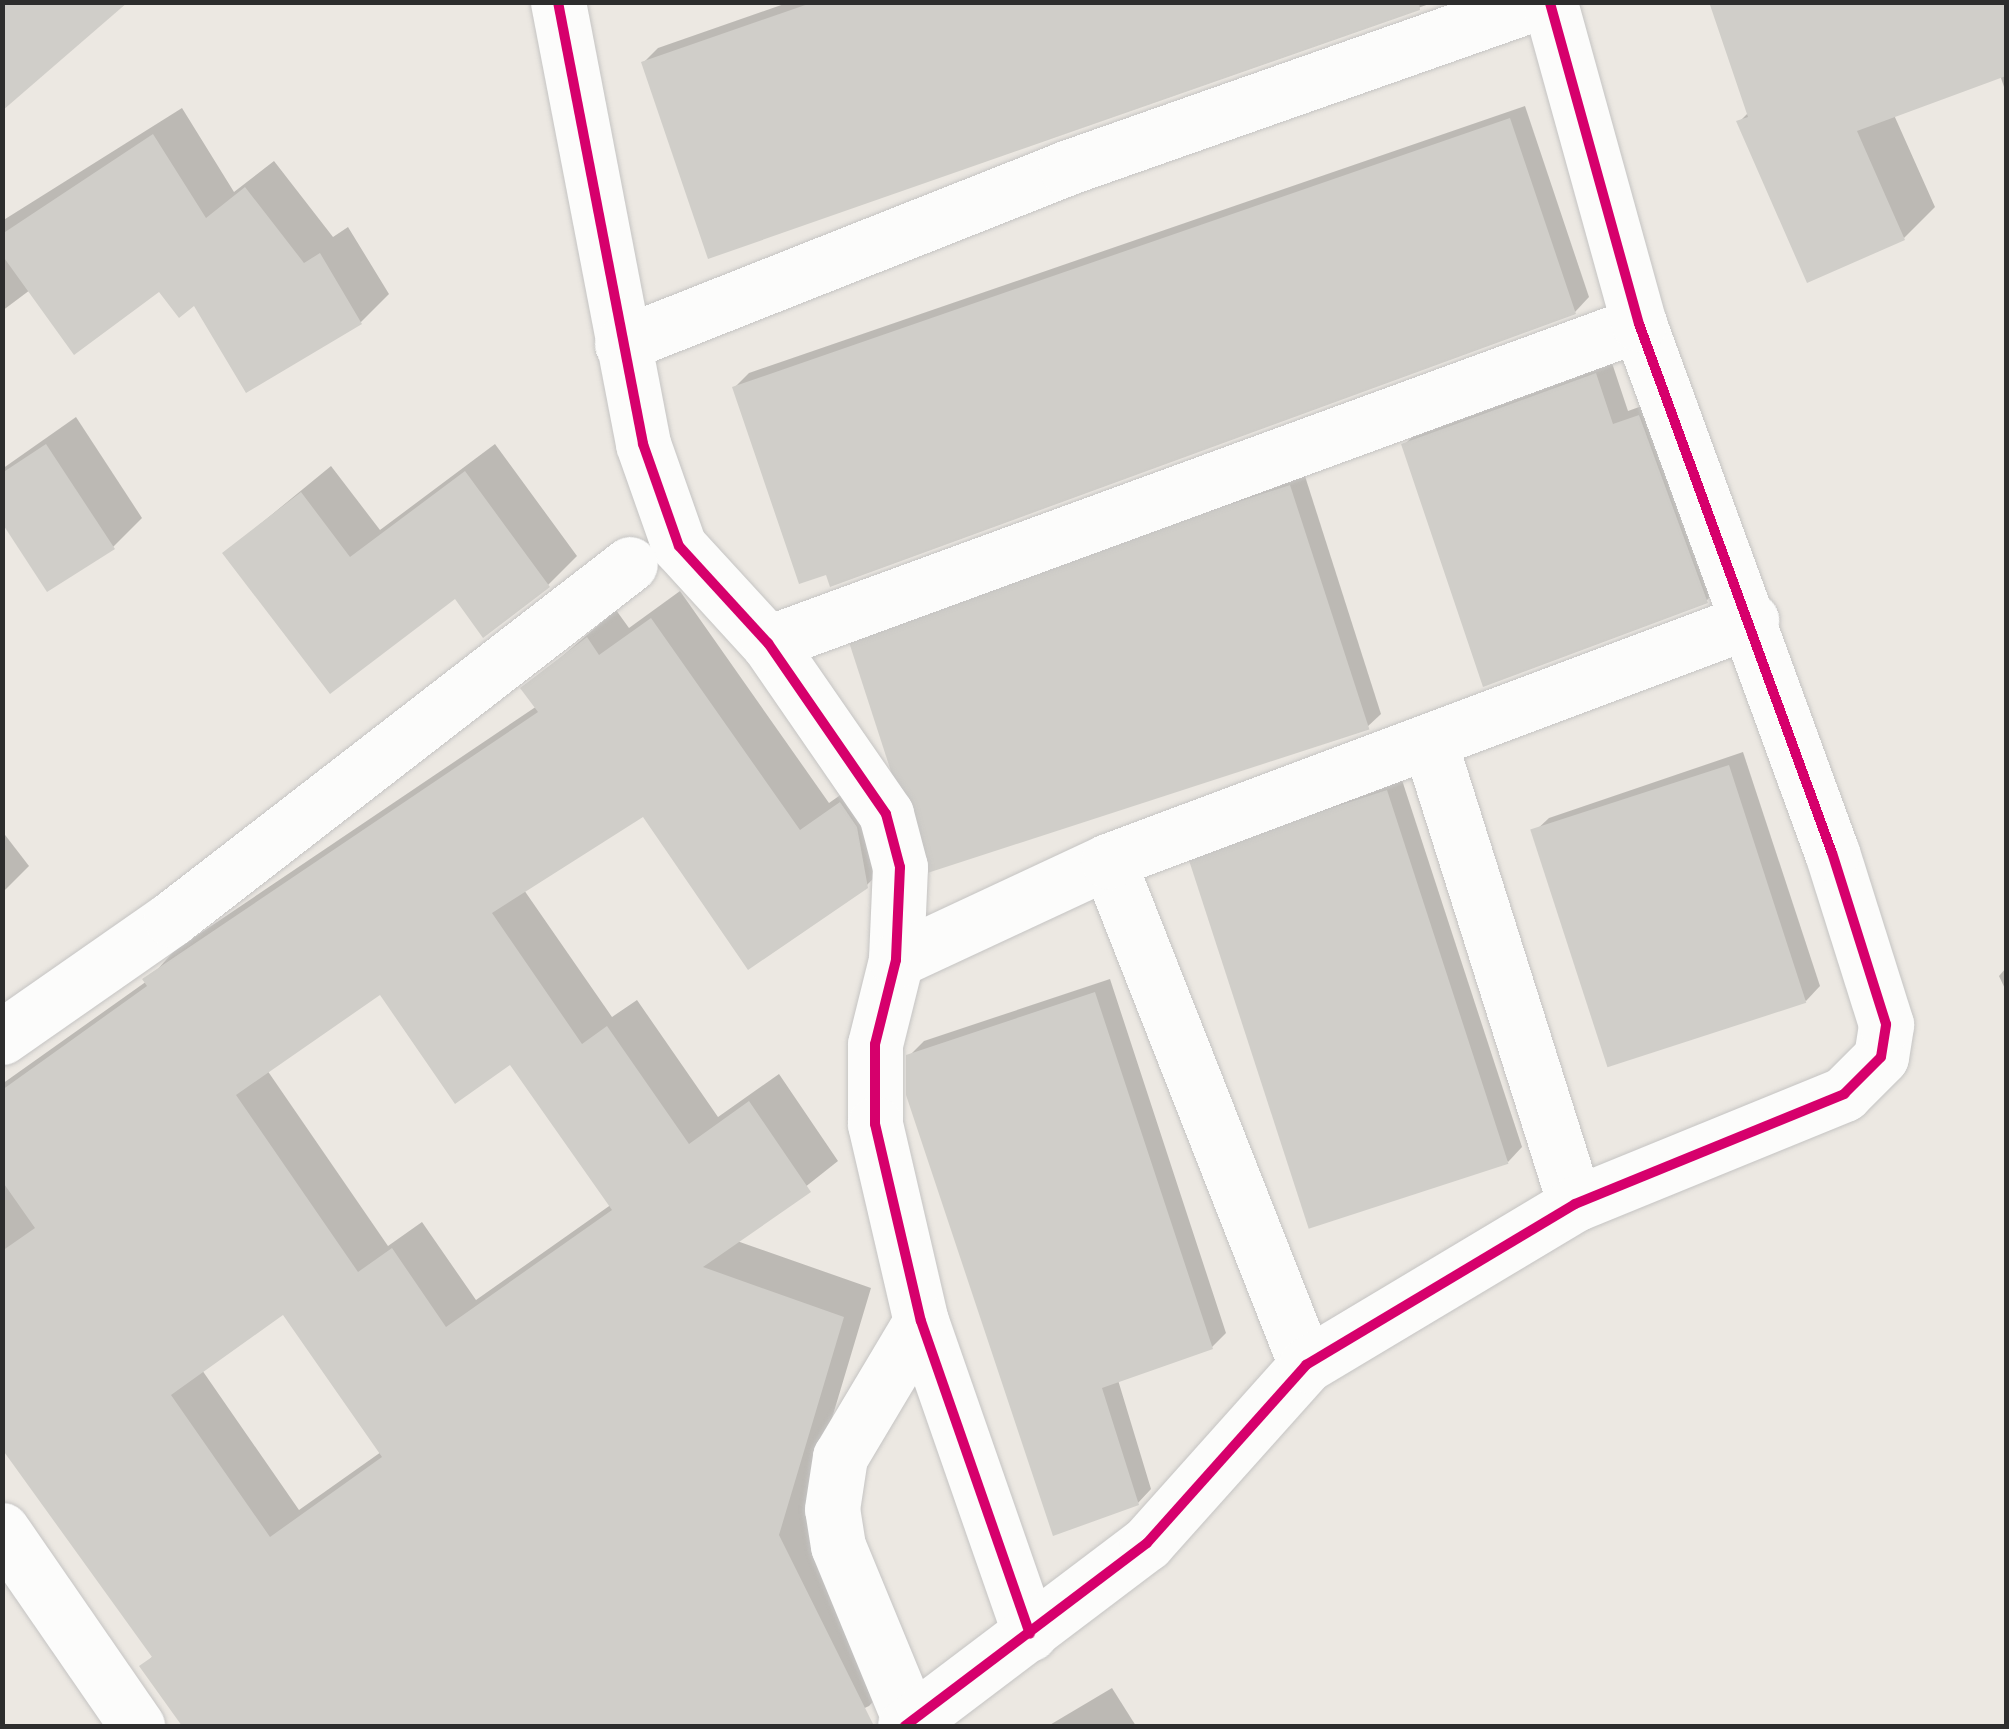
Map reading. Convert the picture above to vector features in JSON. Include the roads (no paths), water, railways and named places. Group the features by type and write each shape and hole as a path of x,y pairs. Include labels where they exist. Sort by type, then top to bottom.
{"street":[{"path":"622,344 1066,168 1538,2"},
{"path":"921,1321 840,1457 832,1509 838,1546 908,1725 1146,1543 1306,1366 1575,1204 1844,1094 1880,1057 1886,1024 1751,620 1640,324 1550,2"},
{"path":"569,6 622,344 642,444 679,546 768,643 886,814 900,867 896,960 874,1044 876,1124 921,1321 1030,1634"},
{"path":"768,643 1640,324"},
{"path":"2,1038 171,919 630,564"},
{"path":"896,960 1108,861 1430,746 1751,620"},
{"path":"1430,746 1575,1204"},
{"path":"1108,861 1306,1366"},
{"path":"2,1530 137,1726"}]}
